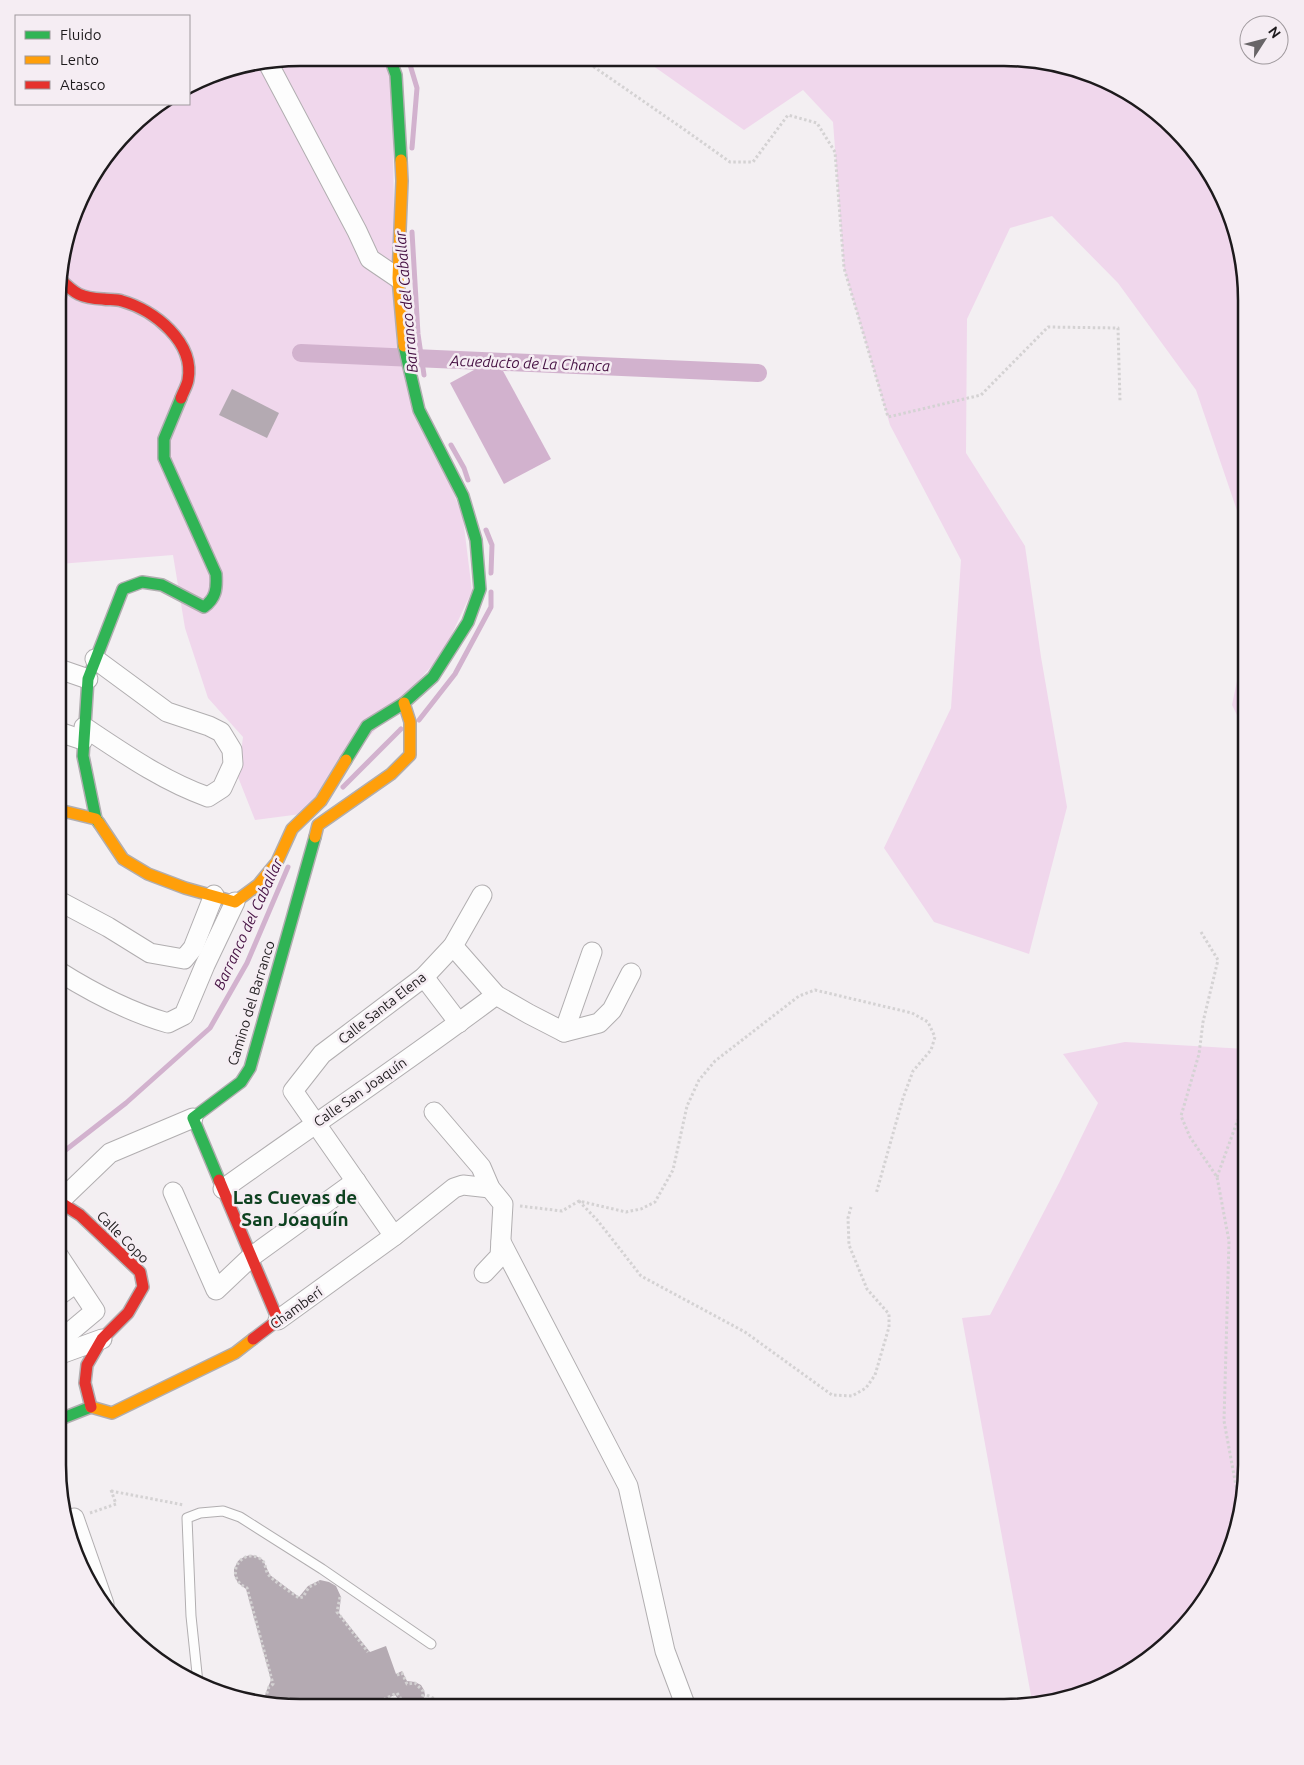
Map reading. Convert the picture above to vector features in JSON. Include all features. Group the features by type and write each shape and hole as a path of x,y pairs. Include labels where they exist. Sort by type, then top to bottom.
{"street":[{"path":"66,976 86,989 141,1015 168,1023 184,1015 235,902 258,885 277,862 292,829 322,801 367,726 404,703 433,677 468,622 480,589 476,540 463,496 419,410 403,340 398,278 402,181 396,75 393,66"},
{"path":"271,68 370,259 398,278"},
{"path":"67,286 75,294 96,299 120,300 138,306 160,320 180,341 188,361 188,380 164,439 164,458 216,574 217,592 212,601 204,607 162,585 142,582 123,589 88,679 83,756 96,819 123,860 148,874 185,888 235,902"},
{"path":"66,732 84,733 194,792 208,797 222,788 233,764 232,750 221,732 167,712 95,659"},
{"path":"66,671 88,679"},
{"name":"Camino del Barranco","path":"193,1118 241,1082 250,1068 318,824 391,774 410,755 409,714 404,703"},
{"path":"66,812 96,819"},
{"path":"66,905 108,926 150,953 184,959 193,948 214,895"},
{"name":"Calle Santa Elena","path":"315,1123 293,1092 322,1054 424,977 453,946 482,896"},
{"path":"453,946 496,995 564,1032 599,1023 612,1010 632,973"},
{"path":"564,1032 592,952"},
{"path":"424,977 459,1023"},
{"name":"Calle San Joaquín","path":"223,1189 496,995"},
{"path":"434,1112 481,1166 490,1188 503,1204 500,1256 484,1273"},
{"path":"66,1194 110,1153 193,1118 278,1320"},
{"path":"315,1123 394,1236"},
{"path":"173,1192 216,1290 251,1256 356,1180"},
{"name":"Chamberí","path":"91,1408 112,1413 235,1353 394,1236 454,1188 463,1185 490,1188"},
{"name":"Calle Copo","path":"66,1206 80,1215 140,1272 143,1287 128,1314 102,1339 87,1365 85,1383 91,1408"},
{"path":"501,1242 628,1486 665,1652 683,1699"},
{"path":"66,1267 95,1311 66,1335"},
{"path":"66,1290 76,1283"},
{"path":"66,1352 102,1339"},
{"path":"66,1417 91,1408"},
{"path":"74,1518 94,1574"}],"lane":[{"path":"197,1675 191,1616 187,1518 200,1513 223,1510 240,1517 322,1569 431,1644"}],"path":[{"path":"593,66 730,162 753,162 788,115 817,123 835,152 844,268 888,417 981,395 1048,327 1118,328 1120,401"},
{"path":"1201,932 1218,960 1203,1022 1199,1054 1180,1116 1190,1137 1217,1177 1229,1241 1224,1421 1237,1487"},
{"path":"503,1204 562,1211 579,1201 626,1212 641,1210 655,1202 673,1170 687,1106 699,1080 715,1061 799,996 815,990 912,1013 928,1022 935,1037 931,1050 913,1071 903,1098 876,1194"},
{"path":"1217,1177 1238,1120"},
{"path":"579,1201 598,1221 641,1276 745,1332 832,1396 852,1396 866,1388 875,1374 889,1328 889,1314 867,1289 849,1245 848,1218 851,1207"},
{"path":"74,1518 116,1504 111,1490 186,1506"},
{"path":"266,1696 269,1687 273,1684 247,1588 238,1583 235,1568 244,1558 250,1556 260,1558 266,1566 268,1574 299,1598 303,1598 306,1590 312,1584 324,1582"},
{"path":"339,1592 340,1601 337,1612 368,1652"},
{"path":"397,1675 402,1673 406,1684 415,1683 423,1690 421,1699"},
{"path":"385,1699 397,1693 401,1699"},
{"path":"427,1695 435,1699"}],"shaded area":[{"path":"386,66 392,79 396,340 463,518 472,591 443,653 301,814 255,820 238,777 243,737 208,698 185,628 173,555 66,563 67,285 74,240 90,197 106,170 124,146 146,124 172,105 190,105 190,94 197,90 240,74 270,68"},
{"path":"653,66 1003,66 1034,68 1064,74 1107,90 1134,106 1158,124 1180,146 1198,170 1214,197 1225,225 1236,270 1238,301 1238,513 1196,390 1118,283 1052,216 1010,228 967,319 966,453 1025,546 1041,657 1067,807 1029,954 934,922 884,848 951,708 961,560 890,425 844,268 833,122 803,90 744,130"},
{"path":"496,358 551,459 504,484 450,383"},
{"path":"1238,676 1238,717 1232,705"},
{"path":"1125,1042 1238,1049 1238,1464 1236,1495 1230,1525 1220,1554 1198,1595 1180,1619 1158,1641 1134,1659 1107,1675 1064,1691 1031,1697 962,1318 990,1315 1060,1181 1098,1103 1063,1054"}],"building":[{"path":"232,389 279,413 267,438 219,415"},
{"path":"250,1555 263,1560 270,1575 299,1597 308,1586 320,1580 336,1586 341,1597 339,1613 370,1652 386,1646 396,1674 402,1671 407,1681 421,1685 425,1695 423,1699 398,1699 395,1695 386,1699 301,1699 265,1696 271,1680 246,1589 238,1583 234,1575 234,1569 238,1561"}],"waterway":[{"name":"Barranco del Caballar","path":"410,66 417,88 412,148"},
{"name":"Barranco del Caballar","path":"412,232 418,334 424,375"},
{"name":"Acueducto de La Chanca","path":"301,353 758,373"},
{"name":"Barranco del Caballar","path":"451,445 464,468 468,480"},
{"name":"Barranco del Caballar","path":"486,530 492,545 491,573"},
{"name":"Barranco del Caballar","path":"419,720 455,674 491,607 491,592"},
{"name":"Barranco del Caballar","path":"343,787 401,729"},
{"name":"Barranco del Caballar","path":"66,1150 126,1103 210,1028 247,963 288,867"}],"traffic: fast":[{"path":"393,66 396,75 401,160"},
{"path":"346,760 367,726 404,703 433,677 468,622 480,589 476,540 463,496 419,410 404,346"},
{"path":"99,823 96,819 83,756 88,679 123,589 142,582 162,585 204,607 211,600 216,589 216,574 164,458 164,439 181,398"},
{"path":"219,1180 193,1118 241,1082 250,1068 315,837"},
{"path":"66,1417 91,1407"}],"traffic: slow":[{"path":"401,160 402,181 398,278 404,346"},
{"path":"315,837 318,825 391,774 410,755 410,722 404,703"},
{"path":"99,823 123,859 148,874 185,888 235,902 258,885 277,862 292,829 321,801 346,760"},
{"path":"66,812 96,819"},
{"path":"91,1407 112,1413 235,1353 253,1339"}],"traffic: jam":[{"path":"67,285 74,292 84,296 120,300 134,305 159,320 170,330 179,341 185,353 188,366 187,382 181,398"},
{"path":"219,1180 278,1320 253,1339"},
{"path":"66,1206 80,1215 140,1272 143,1287 128,1313 102,1339 87,1365 85,1383 91,1407"}],"district":[{"name":"Las Cuevas de San Joaquín","path":"295,1208"}]}
